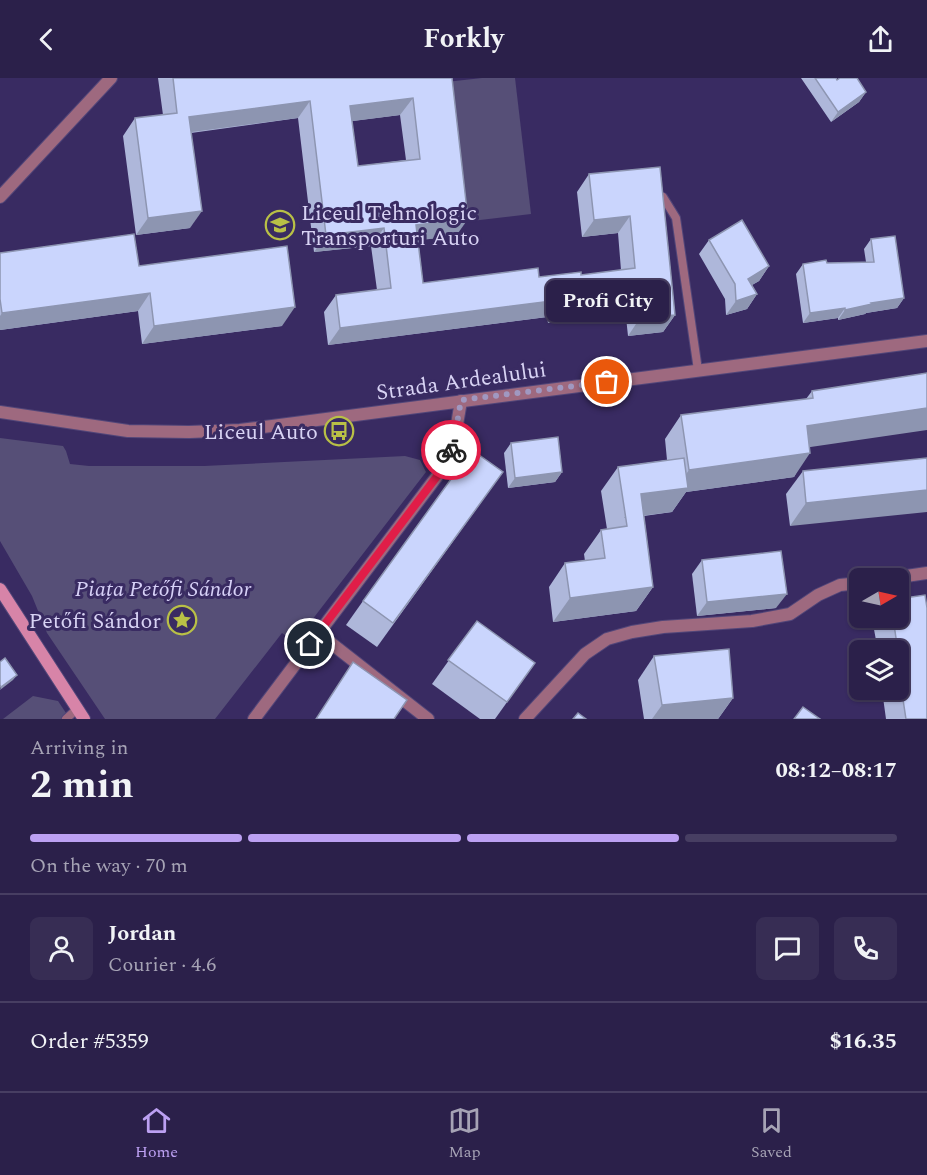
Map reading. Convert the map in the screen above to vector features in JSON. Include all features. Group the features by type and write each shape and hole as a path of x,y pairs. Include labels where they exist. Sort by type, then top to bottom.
{"main road":[{"path":"0,589 80,714"}],"street":[{"path":"0,197 111,78"},
{"name":"Strada Ardealului","path":"0,412 128,431 240,430 927,341"},
{"path":"254,719 444,467 454,442 461,400"},
{"path":"909,576 927,573"},
{"path":"525,719 585,654 607,639 663,627 752,621 790,614 818,595 840,585 849,584"},
{"path":"318,633 428,719"}],"lane":[{"path":"663,197 676,218 698,370"},
{"path":"66,719 80,714"}],"green space":[{"path":"482,78 515,78 531,214 463,222 446,82"},
{"name":"Piața Petőfi Sándor","path":"0,438 63,446 70,464 89,466 204,466 405,456 420,460 426,472 295,642 282,633 215,719 105,719 47,633 32,596 0,541"},
{"path":"33,696 58,701 70,719 3,719"}],"building":[{"path":"173,78 452,78 468,219 416,225 423,283 538,268 539,277 581,272 581,275 635,268 630,216 594,220 589,174 660,167 675,315 640,318 638,299 560,306 559,300 340,328 336,295 391,288 384,228 326,235 310,101 189,117 202,211 148,218 135,118 177,113","holes":["413,98 420,159 358,166 350,106"]},
{"path":"815,78 836,78 837,80 857,78 866,92 838,112"},
{"path":"742,220 769,266 748,279 757,294 736,301 735,284 709,240"},
{"path":"134,234 139,266 287,246 295,307 154,326 150,293 2,313 0,253"},
{"path":"895,236 904,298 845,310 845,308 810,313 803,264 826,260 827,263 874,262 871,239"},
{"path":"927,373 927,408 807,426 810,453 689,470 681,415 813,398 812,391"},
{"path":"558,437 562,472 515,478 511,443"},
{"path":"472,450 503,472 393,623 363,601"},
{"path":"684,458 688,488 641,494 653,587 570,598 565,563 605,558 601,530 627,526 618,467"},
{"path":"927,458 927,490 806,503 803,471"},
{"path":"781,551 787,594 707,602 702,560"},
{"path":"925,595 927,608 927,719 906,719 903,700 909,700 909,640 896,640 895,628 909,628 909,597"},
{"path":"477,621 535,663 507,702 448,660"},
{"path":"729,649 733,698 662,705 654,656"},
{"path":"5,658 17,675 1,687 0,662"},
{"path":"353,662 407,700 394,719 316,719"},
{"path":"803,707 820,719 794,719"},
{"path":"578,713 586,719 573,719"}],"way so far":[{"path":"451,450 461,400 607,382"}],"place":[{"name":"Liceul Tehnologic Transporturi Auto","path":"280,225"},
{"name":"Profi City","path":"607,382"},
{"name":"Liceul Auto","path":"339,431"},
{"name":"Petőfi Sándor","path":"182,620"}],"route":[{"path":"310,644 444,467 451,450"}]}
